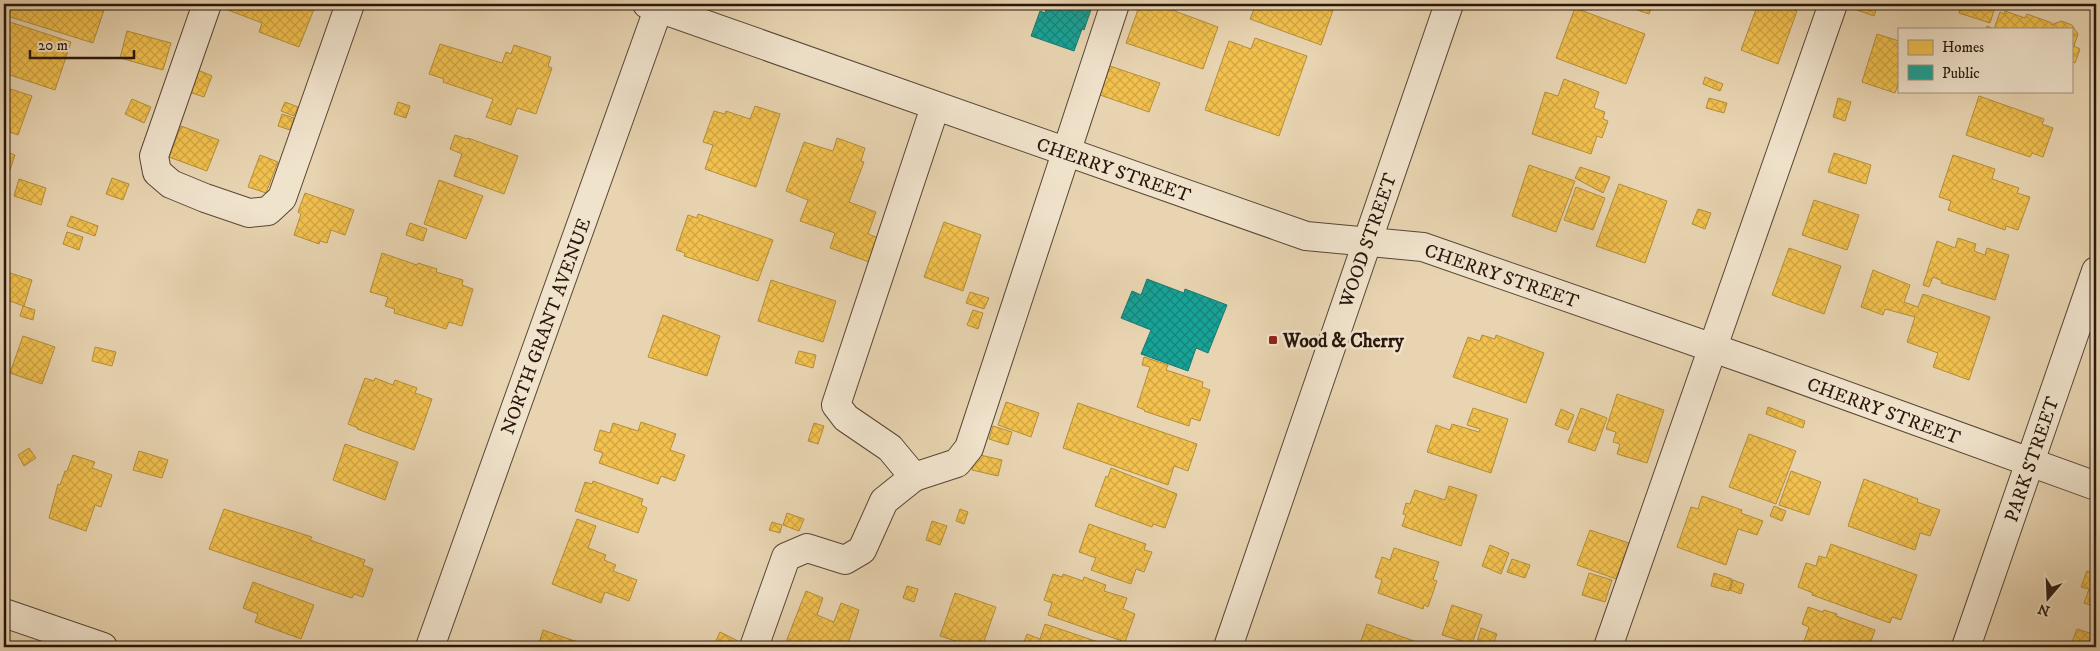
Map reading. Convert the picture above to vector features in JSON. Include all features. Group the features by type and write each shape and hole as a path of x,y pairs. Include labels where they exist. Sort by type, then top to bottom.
{"street":[{"path":"207,4 154,156 157,172 171,184 248,213 268,211 282,198 350,4"},
{"path":"754,647 786,557 807,548 845,560 862,550 884,501 914,476 956,463 969,448 1115,4"},
{"name":"WOOD STREET","path":"1228,647 1366,240 1449,4"},
{"path":"1608,647 1832,4"},
{"name":"CHERRY STREET","path":"655,5 935,106 1306,236 1366,240 1423,247 2096,486"},
{"name":"NORTH GRANT AVENUE","path":"430,647 655,5"},
{"path":"914,476 890,448 846,418 836,405 935,106"},
{"name":"PARK STREET","path":"1966,647 2096,270"},
{"path":"4,614 103,647"}],"building: Homes":[{"path":"4,4 106,4 93,43 4,15"},
{"path":"230,4 316,4 299,47 259,32 262,23 228,10"},
{"path":"1140,4 1156,4 1218,27 1203,69 1126,43"},
{"path":"1256,4 1335,4 1321,45 1250,19"},
{"path":"1620,4 1653,4 1649,14"},
{"path":"1758,4 1776,4 1797,11 1778,64 1741,50"},
{"path":"1856,4 1878,4 1874,16 1854,9"},
{"path":"1962,4 1996,4 1990,23 1959,13"},
{"path":"1575,8 1645,34 1626,84 1556,58"},
{"path":"2005,11 2025,18 2027,14 2052,23 2051,25 2061,21 2072,25 2078,34 2074,46 2080,49 2075,63 2072,62 2072,28 1994,28 2000,12 2004,14"},
{"path":"4,20 71,42 55,90 4,73"},
{"path":"127,31 171,43 163,70 120,58"},
{"path":"1877,34 1898,41 1898,85 1895,93 1862,82"},
{"path":"1255,38 1307,56 1279,136 1205,110 1229,41 1251,49"},
{"path":"440,44 502,63 506,52 511,54 514,45 551,57 548,66 552,68 536,114 517,108 511,125 486,117 493,99 443,82 444,79 429,74"},
{"path":"1110,66 1160,83 1149,112 1100,95"},
{"path":"198,70 212,76 204,97 189,92"},
{"path":"1705,77 1723,84 1720,91 1703,84"},
{"path":"1564,79 1599,92 1594,108 1605,112 1603,119 1608,121 1602,138 1597,136 1591,154 1532,134 1545,92 1558,96"},
{"path":"4,87 32,96 18,135 4,130"},
{"path":"1979,96 2044,119 2042,124 2053,128 2043,157 2032,153 2030,157 1966,135"},
{"path":"1709,98 1727,103 1724,113 1706,108"},
{"path":"1838,98 1851,102 1845,121 1833,117"},
{"path":"132,99 151,107 144,123 125,114"},
{"path":"285,102 298,107 294,116 281,111"},
{"path":"398,102 410,106 406,118 394,114"},
{"path":"755,106 780,114 756,187 705,169 713,145 703,142 714,111 725,114 726,111 750,119"},
{"path":"282,114 294,118 290,130 278,126"},
{"path":"181,126 219,140 207,171 169,157"},
{"path":"455,135 518,156 504,194 454,176 462,154 450,149"},
{"path":"837,138 865,148 861,161 864,162 849,202 876,212 868,234 881,239 872,263 830,248 835,233 800,221 808,200 786,191 804,142 833,151"},
{"path":"4,151 15,155 4,188"},
{"path":"1834,153 1871,165 1866,184 1828,172"},
{"path":"260,155 278,162 266,193 248,187"},
{"path":"1953,155 1995,169 1992,179 2019,188 2017,193 2030,197 2018,230 2006,226 2005,230 1948,210 1951,201 1939,197"},
{"path":"1529,165 1575,181 1556,232 1512,216"},
{"path":"1580,167 1610,177 1603,193 1575,178"},
{"path":"112,178 129,184 123,200 106,194"},
{"path":"19,179 46,188 41,205 14,196"},
{"path":"439,180 483,196 466,239 424,224"},
{"path":"1619,184 1667,201 1645,263 1596,246"},
{"path":"1576,187 1605,198 1593,230 1564,220"},
{"path":"305,193 354,210 345,235 331,230 327,243 320,241 319,244 294,235 301,214 298,212"},
{"path":"1814,200 1859,215 1847,250 1802,235"},
{"path":"1698,209 1711,213 1705,229 1692,224"},
{"path":"698,214 773,240 758,281 684,256 685,253 676,250 688,215 697,218"},
{"path":"71,216 98,226 95,236 67,226"},
{"path":"944,222 981,235 963,291 924,277"},
{"path":"410,223 427,229 423,241 406,235"},
{"path":"67,232 83,237 79,250 63,244"},
{"path":"1958,238 1976,244 1974,251 1985,255 1987,248 2009,255 1995,300 1941,283 1942,281 1933,277 1929,287 1923,285 1937,241 1955,248"},
{"path":"1789,248 1841,266 1824,314 1772,295"},
{"path":"382,253 417,265 418,263 437,269 436,272 463,280 462,285 473,289 462,326 449,322 446,329 394,313 395,309 385,306 388,297 370,292"},
{"path":"1873,270 1910,285 1904,302 1918,307 1923,294 1990,317 1969,380 1933,367 1938,353 1907,342 1915,317 1885,309 1883,315 1861,307"},
{"path":"4,271 32,280 24,306 4,299"},
{"path":"771,280 836,301 823,342 758,321"},
{"path":"970,292 989,298 984,309 966,303"},
{"path":"23,306 35,310 33,320 20,316"},
{"path":"973,310 983,313 978,329 967,325"},
{"path":"663,315 720,336 707,376 648,357"},
{"path":"1482,335 1495,339 1496,335 1544,353 1526,403 1453,377 1468,337 1480,341"},
{"path":"23,336 55,347 42,384 10,373"},
{"path":"95,347 116,352 112,366 92,361"},
{"path":"799,351 816,355 813,368 795,363"},
{"path":"1144,357 1168,365 1166,370 1203,382 1202,387 1210,390 1200,421 1191,418 1189,426 1137,407 1150,367 1142,365"},
{"path":"365,378 374,381 375,378 393,385 395,380 417,388 415,393 432,399 414,450 348,424"},
{"path":"1617,394 1664,410 1647,463 1617,454 1620,444 1613,442 1616,432 1606,429"},
{"path":"1006,402 1039,413 1031,437 998,425"},
{"path":"1078,403 1197,444 1188,471 1174,466 1168,485 1063,448"},
{"path":"1768,407 1805,421 1803,428 1766,414"},
{"path":"1473,408 1508,419 1491,473 1427,452 1436,425 1450,430 1452,424 1479,432 1480,429 1467,425"},
{"path":"1581,408 1607,418 1595,451 1568,442"},
{"path":"1561,409 1574,415 1568,430 1555,425"},
{"path":"641,422 676,434 670,450 685,455 675,481 661,476 658,484 599,463 603,453 594,450 600,430 610,433 613,423 638,431"},
{"path":"814,423 824,426 818,444 808,441"},
{"path":"993,426 1012,432 1008,445 989,439"},
{"path":"1749,434 1796,451 1776,504 1729,487"},
{"path":"345,444 398,462 385,500 333,480"},
{"path":"29,448 36,458 24,466 18,455"},
{"path":"139,451 168,460 162,478 133,470"},
{"path":"976,454 1002,460 998,476 972,470"},
{"path":"73,455 95,462 92,468 112,475 101,507 95,505 86,531 49,518 58,484 60,485"},
{"path":"1111,468 1177,494 1165,528 1153,524 1152,527 1095,506 1106,476 1108,477"},
{"path":"1791,471 1821,482 1809,515 1779,505"},
{"path":"1864,479 1918,499 1917,502 1940,510 1930,536 1920,533 1915,550 1848,526"},
{"path":"593,481 643,499 641,505 647,508 638,533 575,511 585,482 592,484"},
{"path":"1449,486 1477,495 1461,546 1402,526 1406,515 1403,514 1406,503 1410,504 1415,490 1445,500"},
{"path":"1702,496 1742,510 1741,513 1763,521 1757,535 1738,529 1726,565 1677,547 1691,507 1698,509"},
{"path":"1774,506 1786,511 1782,521 1770,516"},
{"path":"224,509 312,537 310,540 365,560 363,565 373,569 363,597 354,594 352,598 209,549"},
{"path":"960,509 968,512 964,524 956,521"},
{"path":"787,513 804,519 799,531 783,525"},
{"path":"577,519 596,526 588,548 606,555 604,560 616,565 613,571 637,580 629,601 605,592 601,603 552,584"},
{"path":"932,521 947,526 940,545 926,540"},
{"path":"772,522 782,525 780,533 769,530"},
{"path":"1089,524 1146,544 1144,550 1152,552 1144,572 1136,569 1131,584 1091,570 1096,558 1079,552"},
{"path":"1590,530 1629,543 1616,579 1577,565"},
{"path":"1831,544 1917,575 1901,620 1892,617 1890,623 1812,595 1813,593 1798,587 1806,563 1816,566 1819,556 1826,558"},
{"path":"1490,545 1509,553 1501,574 1482,566"},
{"path":"1394,548 1439,562 1433,580 1437,581 1428,607 1424,605 1423,609 1378,593 1382,580 1375,577 1382,557 1390,560"},
{"path":"1512,559 1530,565 1525,578 1507,572"},
{"path":"2096,566 2096,607 2084,603 2089,589 2081,587 2087,571 2094,573"},
{"path":"1589,573 1612,580 1605,602 1582,595"},
{"path":"1714,573 1732,579 1729,591 1711,586"},
{"path":"1053,574 1062,577 1063,574 1083,581 1084,577 1106,585 1104,591 1127,598 1123,609 1135,614 1125,642 1048,615 1052,603 1044,600"},
{"path":"1733,580 1744,584 1741,594 1730,590"},
{"path":"253,582 314,605 301,639 255,622 258,614 243,608"},
{"path":"907,586 918,589 914,602 903,598"},
{"path":"806,591 823,598 817,615 834,622 841,603 859,610 847,647 784,647"},
{"path":"955,593 996,607 982,647 974,647 940,636"},
{"path":"1452,605 1482,615 1472,644 1442,635"},
{"path":"1808,607 1837,614 1836,616 1875,630 1869,647 1802,647 1809,627 1802,624"},
{"path":"1045,624 1113,647 1022,647 1027,634 1040,639"},
{"path":"1367,624 1414,641 1412,647 1359,646"},
{"path":"1481,628 1497,634 1492,647 1477,642"},
{"path":"2077,629 2096,635 2096,647 2070,647"},
{"path":"543,630 592,647 538,647"},
{"path":"720,632 738,641 735,647 713,647"}],"building: Public":[{"path":"1048,4 1093,4 1074,51 1031,36 1040,11 1045,13"},
{"path":"1147,279 1184,293 1185,289 1227,305 1208,353 1196,348 1188,371 1141,354 1151,330 1121,318 1132,291 1141,295"}],"place":[{"name":"Wood & Cherry","path":"1273,340"}]}
